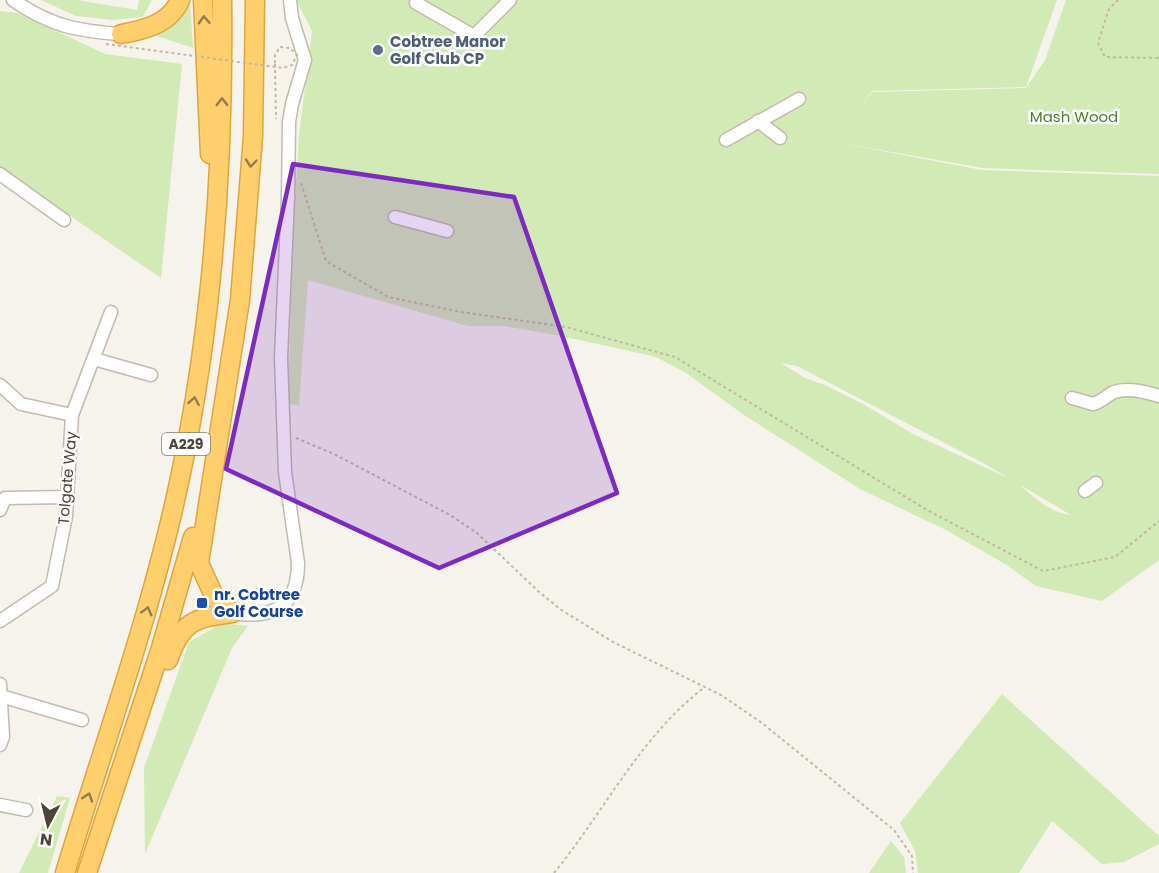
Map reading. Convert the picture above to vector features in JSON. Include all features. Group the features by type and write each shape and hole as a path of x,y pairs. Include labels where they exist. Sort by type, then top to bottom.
{"highway":[{"path":"113,39 147,30 169,16 180,0"},
{"path":"203,0 214,246"},
{"name":"A229","path":"64,873 146,615 182,473 201,362 214,246 222,119 222,0"},
{"name":"A229","path":"87,873 161,648 203,504 217,446 240,300 253,136 255,0"},
{"path":"217,446 199,563 215,598 232,613"},
{"path":"97,840 130,766 177,637 195,620 232,613"}],"street":[{"path":"13,0 56,25 95,32 113,39"},
{"path":"232,613 263,615 275,611 290,598 296,587 298,563 285,471 281,358 289,122 305,60 292,18 290,0"},
{"path":"416,3 474,36 510,0"},
{"path":"726,140 799,99"},
{"path":"758,121 780,138"},
{"path":"0,174 64,220"},
{"path":"395,217 447,231"},
{"name":"Tolgate Way","path":"0,621 52,586 66,516 72,415 111,312"},
{"path":"94,359 152,375"},
{"path":"0,385 21,404 72,415"},
{"path":"1072,398 1093,404 1113,392 1122,390 1159,396"},
{"path":"1085,491 1096,483"},
{"path":"0,510 5,498 67,497"},
{"path":"0,745 3,737 1,690 82,720"},
{"path":"0,805 26,810"}],"path":[{"path":"1118,0 1109,9 1098,43 1106,57 1159,58"},
{"path":"113,39 283,68 292,65 297,55 290,48 280,47 274,55 275,64 276,129"},
{"path":"300,178 326,261 388,297 461,312 566,327 675,357 927,510 1044,571 1115,557 1159,521"},
{"path":"284,433 334,454 450,515 477,534 560,609 614,642 721,695 762,723 894,830 912,856 913,873"},
{"path":"554,873 576,847 638,757 684,703 705,687"}],"highlighted area":[{"path":"293,164 514,197 617,493 439,568 226,469"}],"green space":[{"path":"41,0 77,0 137,10 139,0 152,0 143,17 113,20 76,16"},
{"path":"182,0 190,0 193,48 151,34"},
{"name":"Mash Wood","path":"296,0 1057,0 1026,87 872,91 855,113 872,92 1026,88 1045,60 1066,0 1159,0 1159,174 982,168 830,141 982,170 1159,176 1159,560 1102,601 1036,586 1005,564 946,530 860,489 744,415 686,373 656,357 503,326 468,326 308,280 299,405 288,404 299,135 312,31","holes":["781,363 797,366 1010,479 913,434 863,404 805,378","1022,486 1071,515 1051,509"]},
{"path":"0,11 18,13 105,54 182,64 161,278 0,168"},
{"path":"222,623 248,626 232,648 145,854 144,768 189,642"},
{"path":"1002,694 1159,836 1159,844 1124,862 1102,864 1052,821 1019,873 918,873 915,851 900,823"},
{"path":"57,796 70,798 48,873 19,873"},
{"path":"891,841 904,857 906,873 869,873"}],"place":[{"name":"Cobtree Manor Golf Club CP","path":"378,50"},
{"name":"nr. Cobtree Golf Course","path":"202,603"}]}
